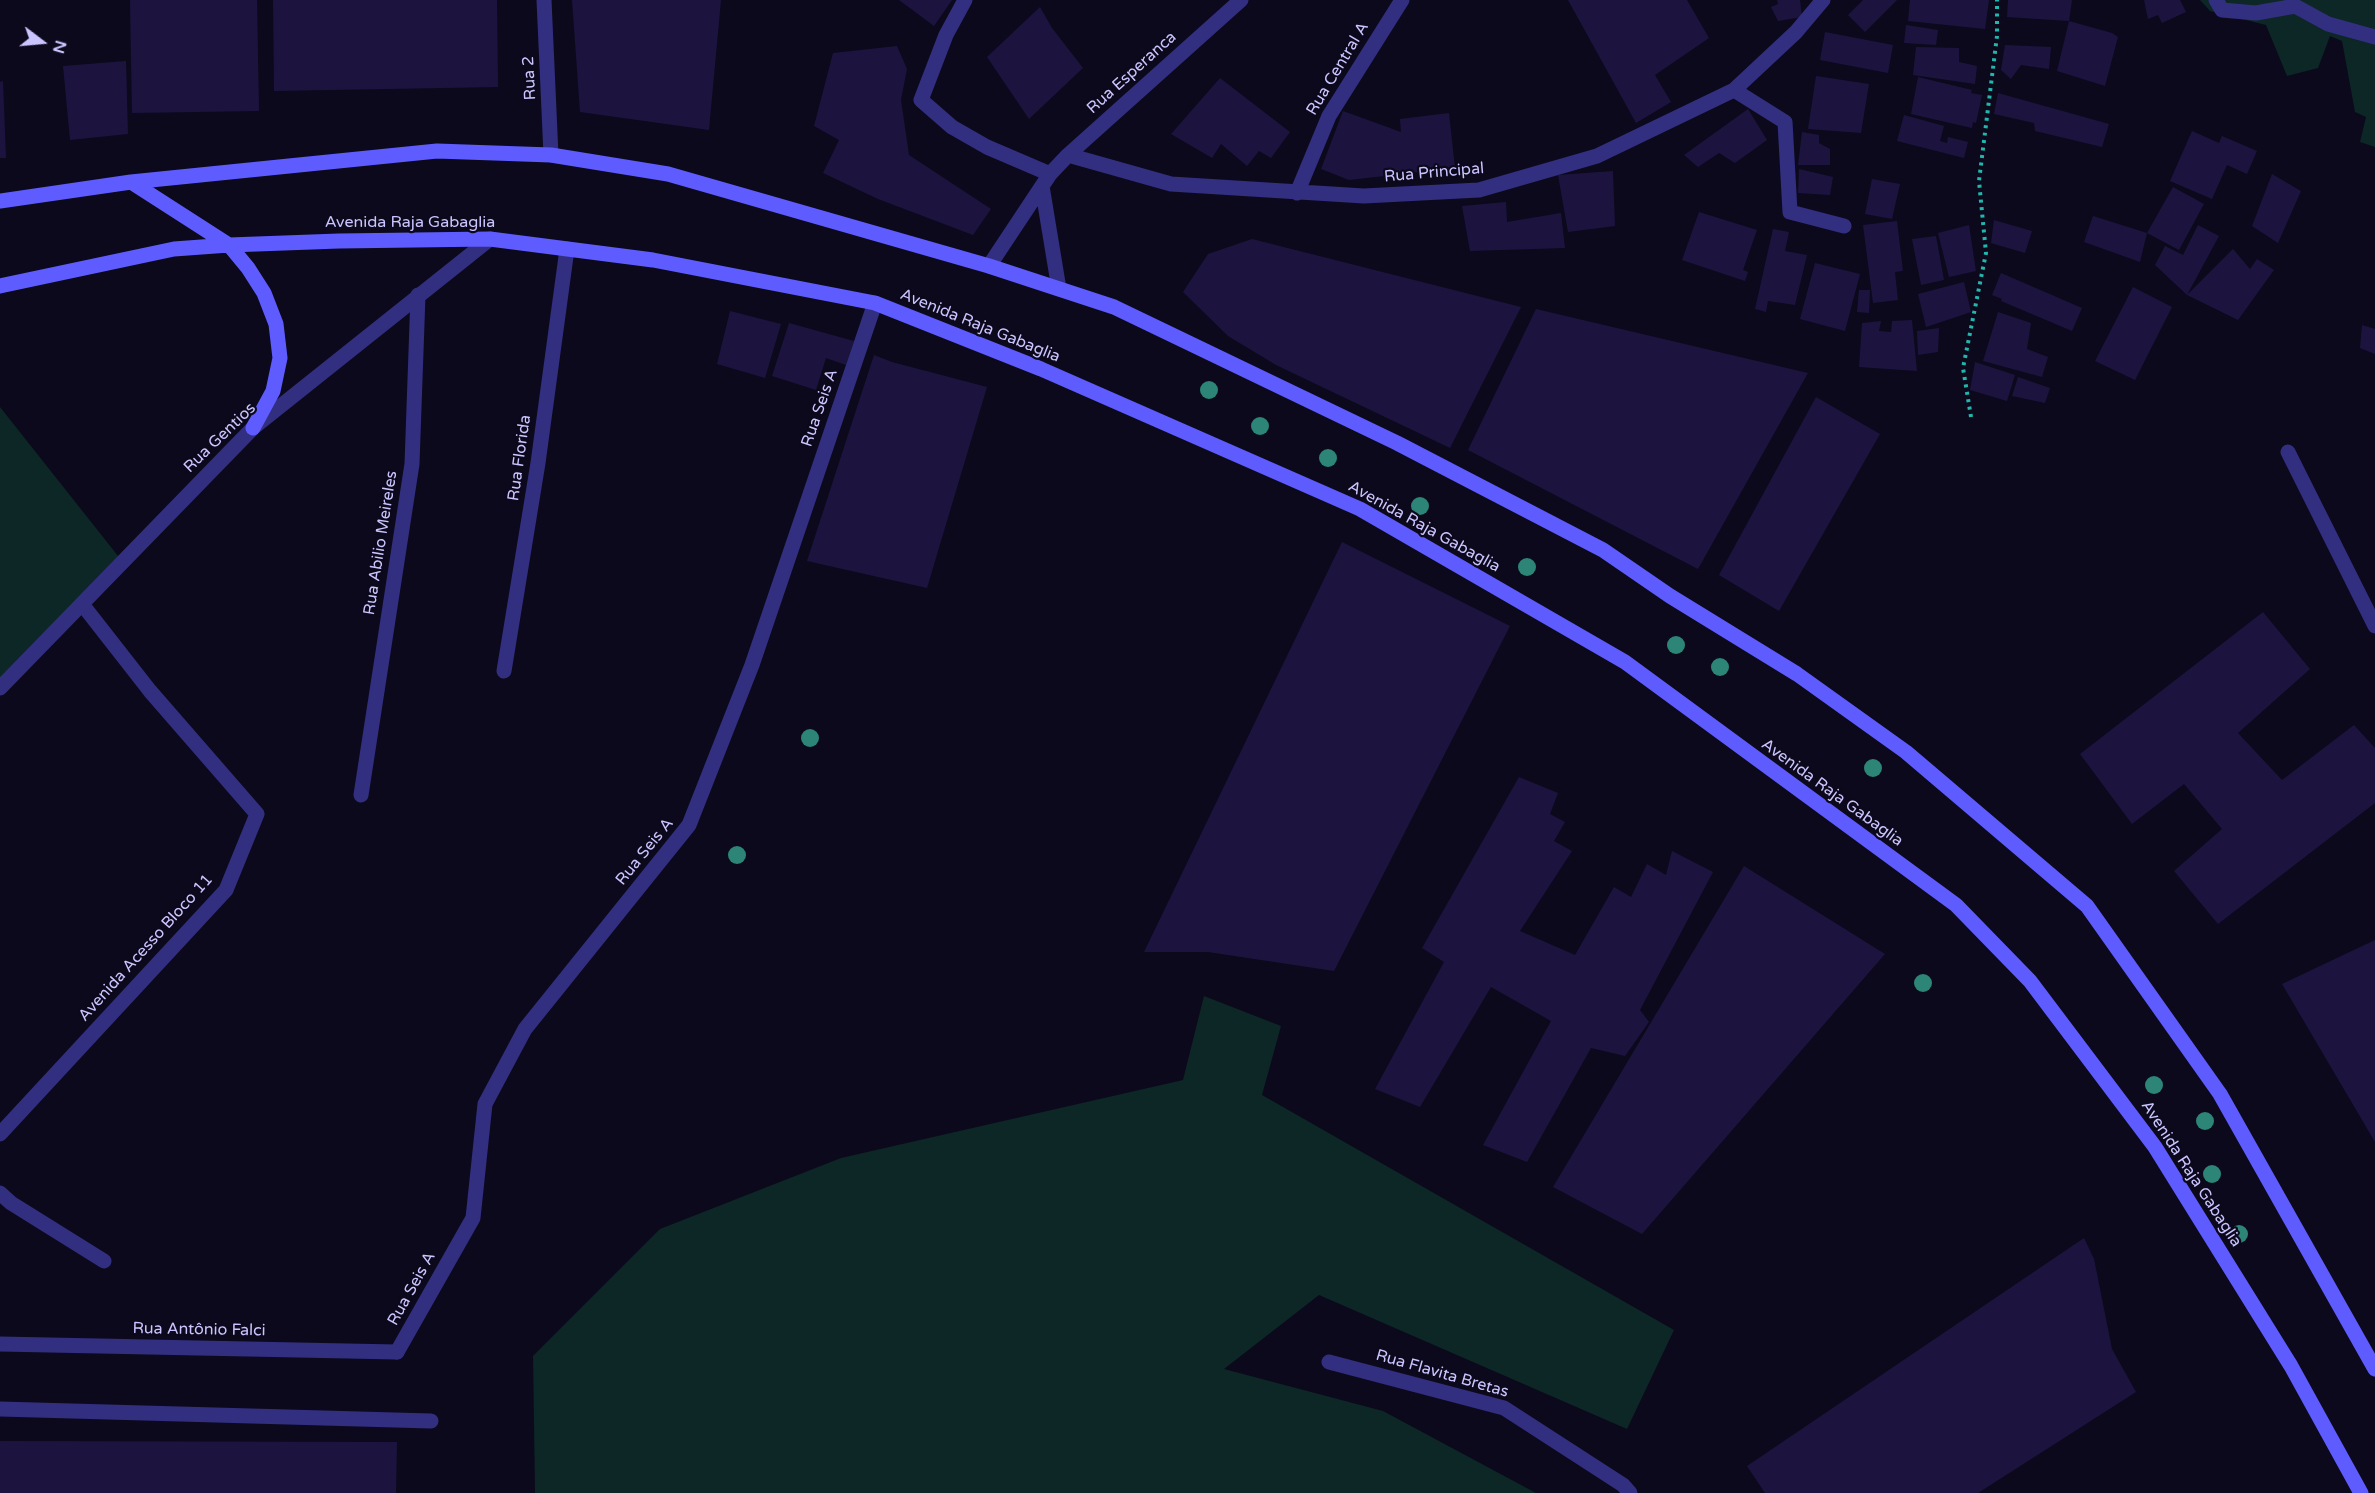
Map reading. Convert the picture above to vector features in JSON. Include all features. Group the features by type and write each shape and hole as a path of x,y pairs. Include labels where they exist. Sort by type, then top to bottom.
{"main road":[{"path":"0,201 131,182 437,151 551,155 668,174 989,266 1113,307 1396,443 1603,550 1670,596 1797,674 1906,752 2087,906 2220,1094 2375,1369"},
{"path":"131,182 229,245 248,268 264,293 276,324 280,358 273,391 253,428"},
{"name":"Avenida Raja Gabaglia","path":"0,286 174,249 229,245 490,239 653,260 875,303 1041,369 1360,510 1625,662 1956,905 2030,981 2155,1147 2291,1366 2361,1493"}],"street":[{"name":"Rua 2","path":"544,0 551,155"},
{"path":"965,0 946,34 921,100 952,127 1046,180 1059,289"},
{"name":"Rua Esperanca","path":"989,266 1046,180 1068,155 1241,0"},
{"name":"Rua Central A","path":"1297,193 1329,116 1402,0"},
{"name":"Rua Principal","path":"1068,155 1171,184 1364,196 1479,190 1597,156 1734,90 1796,32 1823,0"},
{"path":"2216,0 2222,10 2256,13 2295,6 2328,24 2375,37"},
{"path":"1734,90 1785,122 1790,212 1844,226"},
{"name":"Rua Gentios","path":"0,688 253,428 490,239"},
{"name":"Rua Florida","path":"504,671 538,463 567,249"},
{"name":"Rua Abilio Meireles","path":"361,795 412,464 418,295"},
{"name":"Rua Seis A","path":"397,1352 473,1218 485,1104 525,1029 689,825 752,665 875,303"},
{"path":"2288,452 2373,622"},
{"path":"2373,622 2375,600"},
{"name":"Avenida Acesso Bloco 11","path":"0,1134 226,890 257,814 150,691 82,604"},
{"path":"4,1203 104,1261"},
{"name":"Rua Antônio Falci","path":"0,1344 397,1352"},
{"name":"Rua Flavita Bretas","path":"1329,1362 1504,1408 1623,1485 1630,1493"},
{"path":"0,1409 431,1421"}],"path":[{"path":"1971,417 1963,368 1986,253 1979,181 1997,36 1997,0"}],"green space":[{"path":"2200,0 2375,0 2375,147 2360,142 2366,117 2355,112 2342,41 2330,36 2318,68 2287,76 2266,25 2210,11"},
{"path":"0,407 126,566 0,684"},
{"path":"1204,996 1281,1026 1262,1095 1674,1330 1627,1429 1319,1295 1224,1369 1383,1411 1536,1493 535,1493 533,1356 660,1229 841,1158 1183,1080"}],"building":[{"path":"130,0 257,0 259,111 132,113"},
{"path":"273,0 497,0 498,87 274,91"},
{"path":"572,0 721,0 709,130 580,112"},
{"path":"899,0 952,0 934,26"},
{"path":"1568,0 1687,0 1709,38 1655,75 1671,102 1636,123"},
{"path":"1777,0 1800,0 1802,17 1778,21 1771,7 1778,4"},
{"path":"1863,0 1897,0 1865,32 1848,15"},
{"path":"1910,0 1989,0 1985,29 1908,21"},
{"path":"2008,0 2072,0 2069,21 2007,17"},
{"path":"2144,0 2180,0 2186,12 2162,23 2158,15 2148,19"},
{"path":"1040,7 1052,28 1083,68 1029,119 987,57"},
{"path":"2069,21 2112,33 2118,37 2105,86 2057,71"},
{"path":"1906,25 1938,30 1936,45 1904,43"},
{"path":"1825,32 1893,45 1888,73 1820,60"},
{"path":"2005,45 2051,47 2049,69 2021,65 2011,79 2001,70"},
{"path":"897,46 907,69 901,100 909,155 991,209 973,235 878,199 823,173 839,140 814,126 833,53"},
{"path":"1916,47 1959,48 1959,62 1977,66 1975,84 1913,75"},
{"path":"126,61 128,134 70,140 63,66"},
{"path":"1816,76 1869,84 1861,133 1808,129"},
{"path":"1918,77 1972,90 1971,93 1982,95 1976,123 1973,122 1972,128 1911,114"},
{"path":"1220,78 1290,132 1271,158 1259,151 1247,166 1221,144 1212,158 1171,134"},
{"path":"3,81 6,158 0,158 0,82"},
{"path":"1998,93 2109,124 2102,147 2035,131 2034,123 1994,114"},
{"path":"1748,109 1767,140 1735,163 1719,153 1698,167 1684,155"},
{"path":"1343,111 1401,132 1400,119 1449,113 1455,168 1349,180 1321,169"},
{"path":"1904,115 1944,126 1940,141 1947,143 1948,137 1968,142 1964,158 1897,141"},
{"path":"2192,131 2219,143 2222,136 2257,151 2247,174 2227,165 2212,199 2170,181"},
{"path":"1802,132 1819,135 1819,143 1830,149 1830,165 1798,165"},
{"path":"1799,169 1833,177 1830,195 1798,193"},
{"path":"1613,171 1615,226 1568,232 1558,175"},
{"path":"2272,174 2301,191 2278,243 2252,226"},
{"path":"1872,179 1900,184 1892,219 1865,214"},
{"path":"2173,187 2204,204 2179,250 2147,233"},
{"path":"1506,202 1507,222 1561,213 1565,248 1470,251 1462,206"},
{"path":"1699,212 1757,230 1743,270 1748,272 1745,281 1682,260"},
{"path":"2093,216 2147,233 2140,262 2084,242"},
{"path":"1994,220 2032,231 2025,253 1991,243"},
{"path":"1897,221 1903,271 1895,272 1898,300 1873,303 1863,225"},
{"path":"1969,225 1976,271 1949,277 1938,233"},
{"path":"2198,225 2219,236 2187,295 2155,265 2165,246 2183,255"},
{"path":"1773,229 1789,232 1785,251 1807,255 1795,305 1768,301 1766,312 1755,309"},
{"path":"1936,236 1944,280 1921,285 1912,239"},
{"path":"1252,239 1521,307 1450,448 1276,365 1228,336 1183,292 1208,254"},
{"path":"2233,249 2250,269 2257,259 2274,270 2238,320 2187,295"},
{"path":"1815,263 1860,274 1845,331 1800,319"},
{"path":"2001,273 2082,308 2072,331 1992,295"},
{"path":"1964,282 1971,312 1926,327 1918,294"},
{"path":"2133,287 2172,307 2135,380 2095,361"},
{"path":"1859,290 1870,290 1869,313 1857,312"},
{"path":"1536,309 1808,373 1698,569 1468,450"},
{"path":"730,311 781,324 765,378 717,364"},
{"path":"1998,312 2031,323 2027,349 2048,357 2042,377 1983,361"},
{"path":"1912,320 1917,371 1859,367 1862,323 1881,321 1879,331 1891,332 1892,321"},
{"path":"789,323 854,341 846,365 826,358 816,390 772,376"},
{"path":"2362,325 2375,329 2375,354 2360,348"},
{"path":"1939,328 1938,352 1918,355 1917,331"},
{"path":"874,355 892,362 987,387 927,588 807,561"},
{"path":"1975,362 2015,375 2007,401 1970,390"},
{"path":"2018,377 2050,388 2045,403 2012,396"},
{"path":"1816,397 1880,434 1779,611 1719,575"},
{"path":"1342,542 1510,626 1334,971 1208,952 1144,952"},
{"path":"2263,612 2310,669 2238,733 2282,780 2354,725 2375,748 2375,803 2218,924 2174,871 2222,829 2184,784 2132,824 2080,754"},
{"path":"1519,777 1558,793 1550,814 1565,822 1554,841 1572,851 1520,931 1575,955 1614,887 1631,897 1647,864 1666,875 1672,851 1713,872 1640,1010 1649,1022 1625,1056 1591,1048 1527,1162 1483,1145 1551,1021 1491,987 1420,1107 1375,1089 1444,962 1422,948"},
{"path":"1744,866 1885,954 1642,1234 1553,1187"},
{"path":"2375,940 2375,1142 2282,984"},
{"path":"2084,1238 2094,1259 2112,1349 2136,1392 1978,1493 1765,1493 1747,1466"},
{"path":"0,1441 397,1442 396,1493 0,1493"}]}
